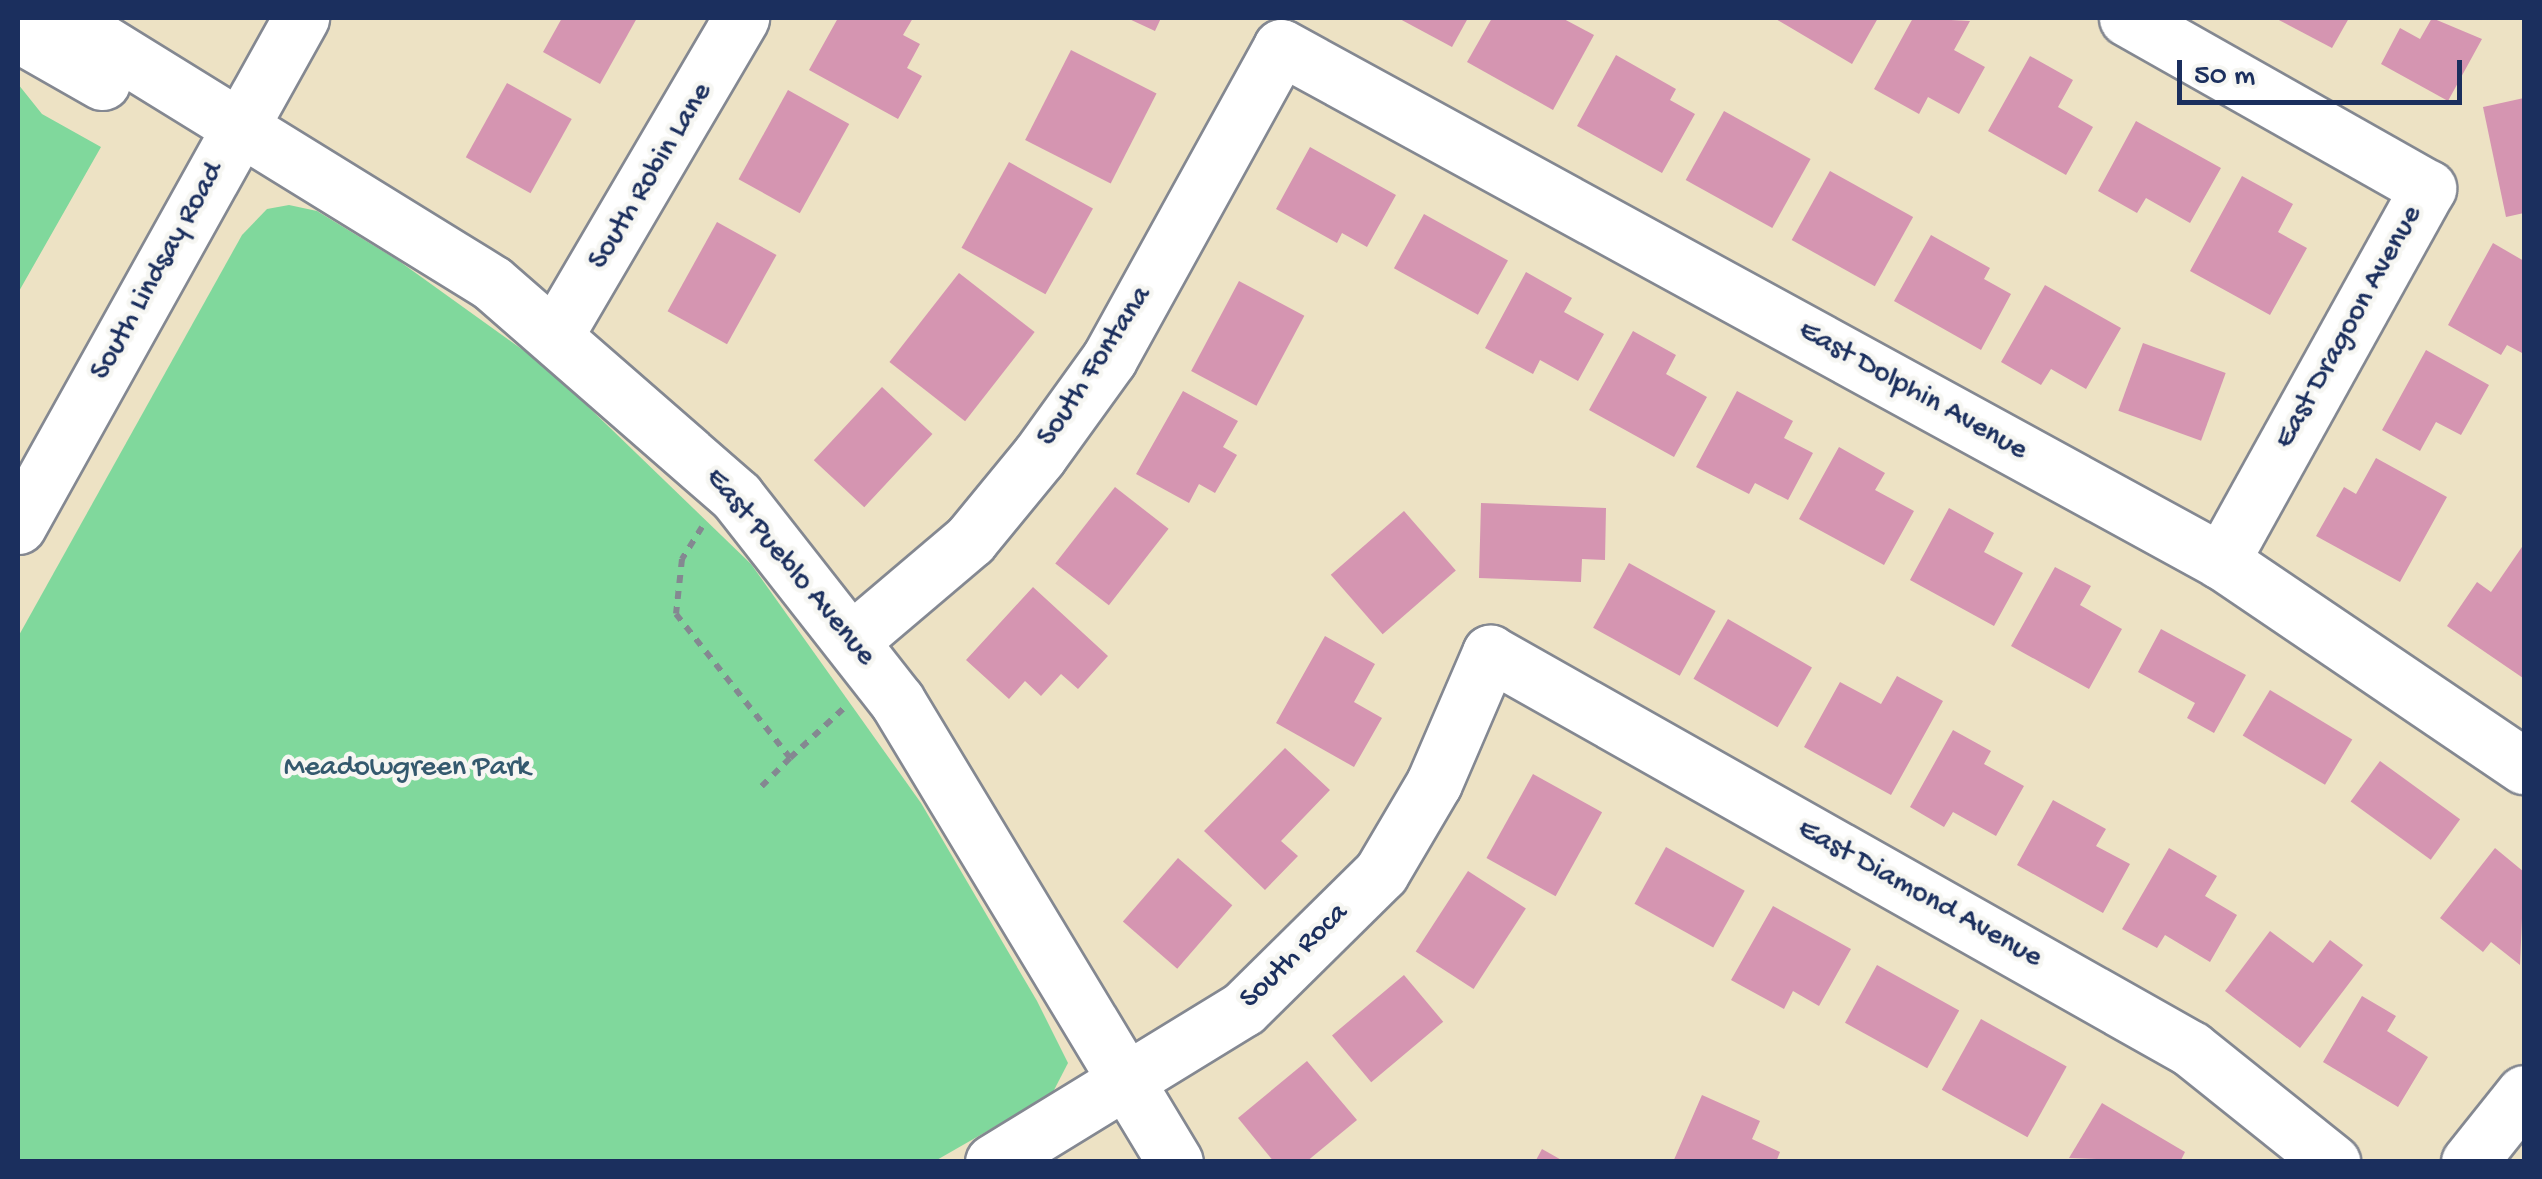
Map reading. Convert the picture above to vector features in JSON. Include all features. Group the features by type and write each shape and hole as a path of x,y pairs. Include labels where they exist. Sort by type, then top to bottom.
{"street":[{"name":"East Pueblo Avenue","path":"63,18 166,73 238,132 390,216 557,332 738,497 864,658 1175,1162"},
{"name":"South Lindsay Road","path":"18,526 301,18"},
{"name":"South Robin Lane","path":"557,332 740,18"},
{"name":"East Dragoon Avenue","path":"2127,18 2428,188 2221,561"},
{"name":"East Pueblo Avenue","path":"18,34 149,108 238,132"},
{"name":"East Dolphin Avenue","path":"1282,47 2221,561 2524,766"},
{"name":"South Fontana","path":"864,658 970,540 1108,359 1282,47"},
{"name":"South Roca","path":"992,1162 1244,1008 1381,873 1434,783 1490,653"},
{"name":"East Diamond Avenue","path":"1490,653 2191,1049 2332,1162"},
{"path":"2468,1162 2524,1094"}],"path":[{"path":"738,497 691,537 676,614 790,758"},
{"path":"761,787 790,758 864,658"}],"green space":[{"path":"18,84 42,114 101,147 18,293"},
{"name":"Meadowgreen Park","path":"289,205 317,211 399,261 548,368 751,564 921,803 1037,1001 1068,1063 1052,1094 935,1161 18,1162 18,637 242,235 267,209"}],"building":[{"path":"562,18 637,18 600,84 543,52"},
{"path":"838,18 913,18 903,35 920,44 907,68 922,76 898,119 809,70"},
{"path":"1127,18 1161,18 1155,31"},
{"path":"1398,18 1468,18 1452,47"},
{"path":"1492,18 1562,18 1594,35 1553,110 1467,62"},
{"path":"1774,18 1878,18 1852,64"},
{"path":"1913,18 1970,21 1954,50 1985,67 1959,114 1928,97 1919,114 1874,89"},
{"path":"2275,18 2349,18 2332,48"},
{"path":"2432,18 2482,39 2448,101 2381,64 2400,28 2420,39"},
{"path":"1071,50 1157,94 1111,184 1025,140"},
{"path":"1616,55 1676,89 1670,100 1695,114 1662,173 1577,126"},
{"path":"2030,56 2073,80 2058,107 2093,127 2066,175 1988,131"},
{"path":"507,83 572,119 531,193 466,157"},
{"path":"788,90 849,124 800,213 739,179"},
{"path":"2524,98 2524,213 2506,217 2483,107"},
{"path":"1724,111 1811,159 1772,228 1686,180"},
{"path":"2136,121 2221,168 2190,223 2146,198 2137,213 2098,191"},
{"path":"1310,147 1396,195 1367,247 1342,233 1337,243 1276,209"},
{"path":"1009,162 1093,209 1045,294 961,248"},
{"path":"1830,171 1913,217 1875,286 1792,240"},
{"path":"2242,176 2293,204 2278,232 2307,248 2270,315 2190,271"},
{"path":"1424,214 1508,261 1478,315 1394,268"},
{"path":"717,222 776,255 727,344 668,311"},
{"path":"1931,235 1990,268 1984,279 2011,294 1981,350 1894,301"},
{"path":"2493,243 2524,261 2524,354 2507,345 2501,355 2448,325"},
{"path":"1526,272 1572,298 1564,312 1604,334 1578,381 1540,360 1533,374 1485,348"},
{"path":"959,273 1035,332 965,421 889,362"},
{"path":"1239,281 1304,316 1256,406 1191,371"},
{"path":"2045,285 2121,328 2086,389 2051,369 2041,385 2001,362"},
{"path":"1633,331 1676,355 1666,374 1707,397 1674,457 1589,410"},
{"path":"2143,343 2226,373 2201,441 2118,411"},
{"path":"2426,350 2489,385 2461,435 2436,422 2420,451 2382,430"},
{"path":"882,387 932,434 864,507 814,460"},
{"path":"1183,391 1238,421 1223,447 1237,455 1215,493 1199,484 1189,503 1136,474"},
{"path":"1737,391 1793,421 1784,438 1813,453 1788,500 1755,483 1749,494 1696,467"},
{"path":"1839,447 1885,473 1875,490 1914,511 1884,565 1799,519"},
{"path":"2376,458 2447,497 2400,582 2316,536 2344,487 2356,494"},
{"path":"1115,487 1169,529 1109,605 1055,563"},
{"path":"1481,503 1606,508 1605,560 1582,559 1581,582 1479,578"},
{"path":"1949,508 1994,533 1984,552 2023,573 1994,626 1910,580"},
{"path":"1404,511 1456,571 1383,634 1331,575"},
{"path":"2524,544 2523,678 2447,626 2477,582 2491,592"},
{"path":"1629,563 1716,611 1680,676 1593,628"},
{"path":"2055,567 2091,586 2080,605 2122,629 2089,689 2011,646"},
{"path":"1033,587 1108,656 1078,689 1061,674 1041,696 1025,681 1009,699 966,660"},
{"path":"1728,619 1812,668 1778,727 1694,679"},
{"path":"2161,629 2246,675 2214,733 2187,718 2195,703 2138,672"},
{"path":"1325,636 1375,664 1354,702 1382,718 1354,767 1276,723"},
{"path":"1897,676 1943,701 1891,795 1804,747 1840,682 1881,704"},
{"path":"2270,690 2352,739 2325,785 2243,735"},
{"path":"1953,730 1991,751 1984,764 2024,786 1996,836 1953,812 1944,827 1910,807"},
{"path":"1285,748 1330,790 1281,841 1298,856 1265,890 1204,831"},
{"path":"2380,761 2460,819 2431,860 2351,801"},
{"path":"1533,774 1602,812 1556,896 1486,858"},
{"path":"2053,800 2106,829 2096,846 2130,864 2103,913 2017,865"},
{"path":"1666,847 1745,891 1713,947 1634,904"},
{"path":"2169,848 2217,876 2205,896 2237,915 2210,962 2165,935 2157,948 2122,929"},
{"path":"2495,848 2524,872 2520,965 2491,942 2483,952 2440,918"},
{"path":"1178,858 1232,905 1177,969 1123,921"},
{"path":"1468,871 1526,909 1474,989 1416,952"},
{"path":"1773,906 1851,949 1819,1006 1793,991 1784,1009 1731,980"},
{"path":"2270,931 2313,963 2330,940 2363,965 2300,1048 2225,991"},
{"path":"1877,965 1959,1011 1927,1068 1845,1023"},
{"path":"1404,975 1443,1022 1371,1082 1332,1035"},
{"path":"2362,996 2396,1016 2387,1031 2428,1057 2398,1107 2323,1062"},
{"path":"1981,1019 2067,1067 2027,1137 1942,1090"},
{"path":"1307,1061 1357,1120 1306,1162 1274,1162 1238,1118"},
{"path":"1702,1095 1760,1121 1752,1139 1780,1152 1776,1162 1673,1162"},
{"path":"2102,1103 2185,1152 2180,1162 2069,1158"},
{"path":"1542,1149 1565,1162 1535,1162"}]}
